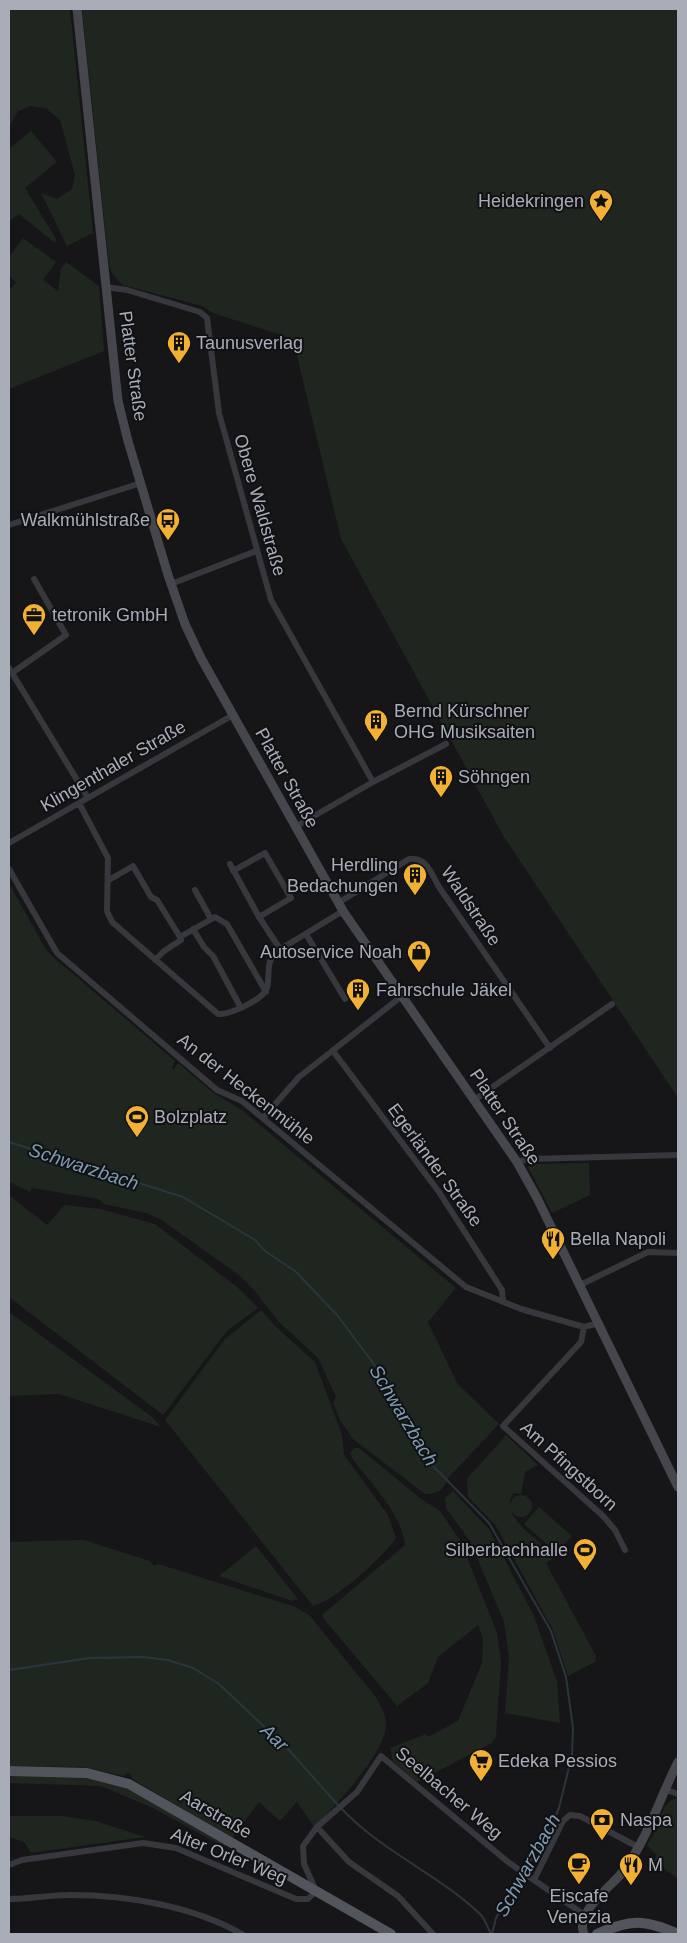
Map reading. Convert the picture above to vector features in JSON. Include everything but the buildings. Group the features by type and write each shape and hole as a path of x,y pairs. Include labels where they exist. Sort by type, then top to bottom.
{"main road":[{"name":"Platter Straße","path":"77,9 118,401 141,484 172,584 192,640 232,715 343,911 517,1162 580,1285 678,1487"},
{"path":"584,1934 582,1929 585,1917 598,1898 621,1873 638,1847 678,1762"},
{"name":"Aarstraße","path":"9,1771 76,1771 120,1780 148,1794 392,1934"},
{"path":"585,1917 590,1934"},
{"path":"597,1934 621,1924 634,1922 657,1925 678,1934"}],"street":[{"name":"Obere Waldstraße","path":"106,287 127,290 200,312 207,318 217,405 271,600 373,782"},
{"path":"9,525 141,484"},
{"path":"172,584 256,550"},
{"path":"34,579 66,635 10,671 88,798"},
{"name":"Klingenthaler Straße","path":"9,843 232,715"},
{"path":"295,827 373,782 446,744"},
{"path":"79,803 105,848 108,858 107,911 112,922 215,1012 225,1015 241,1008 266,992"},
{"path":"233,871 265,853 291,898 259,917"},
{"name":"Waldstraße","path":"338,902 409,859 418,858 424,861 439,887 550,1048"},
{"path":"230,864 259,917 280,949"},
{"path":"108,880 133,866 151,897 157,900 180,937"},
{"name":"An der Heckenmühle","path":"9,869 57,953 217,1090 242,1101 466,1287 503,1302 584,1327"},
{"path":"195,890 211,919"},
{"path":"266,992 269,961 274,953 343,911"},
{"path":"155,960 164,951 181,940 180,937 215,916 227,924 266,992"},
{"path":"193,929 204,947 213,956 241,1008"},
{"path":"306,934 344,999"},
{"path":"263,1118 293,1083 402,996"},
{"path":"474,1100 612,1004"},
{"name":"Egerländer Straße","path":"333,1050 450,1208 502,1290 503,1302"},
{"path":"517,1162 529,1158 678,1155"},
{"path":"580,1285 648,1252 678,1254"},
{"path":"584,1327 598,1323"},
{"name":"Am Pfingstborn","path":"584,1327 582,1342 503,1426 606,1519 616,1531 625,1550"},
{"name":"Seelbacher Weg","path":"316,1891 302,1858 303,1846 317,1827 356,1792 380,1756 519,1870 585,1917"},
{"path":"664,1789 678,1794"},
{"path":"532,1879 563,1821 570,1815 580,1816 638,1847"},
{"path":"317,1827 349,1862 398,1896 433,1934"},
{"name":"Alter Orler Weg","path":"9,1865 22,1860 151,1843 176,1848 296,1899 308,1899 316,1891"},
{"path":"9,1899 70,1895 132,1898 220,1924 242,1934"}],"shaded area":[{"path":"9,9 70,9 93,233 67,246 41,193 57,199 72,189 75,175 60,120 46,108 31,106 18,111 9,127"},
{"path":"82,9 678,9 678,1098 504,837 341,539 293,339 213,313 202,306 123,285 113,275 109,265"},
{"path":"31,131 57,162 25,188 56,239 55,243 19,214 9,221 9,149"},
{"path":"23,238 56,262 43,280 58,291 61,269 66,262 99,286 104,351 9,389 9,291 16,282 9,276 9,257"},
{"path":"9,883 45,948 52,956 175,1061 172,1068 174,1069 178,1063 212,1092 242,1110 456,1288 428,1322 457,1383 499,1424 448,1478 440,1490 425,1494 353,1439 340,1420 333,1403 336,1397 318,1358 279,1322 254,1290 239,1275 160,1219 146,1213 104,1204 98,1199 32,1188 30,1192 9,1182"},
{"path":"589,1163 590,1195 552,1213 528,1167 533,1164"},
{"path":"9,1195 47,1225 64,1205 100,1209 155,1224 237,1287 258,1308 227,1331 163,1415 9,1297"},
{"path":"261,1310 275,1326 315,1362 342,1435 344,1455 388,1515 396,1538 380,1556 346,1587 334,1596 313,1606 165,1420 225,1339"},
{"path":"9,1312 152,1417 161,1427 59,1394 9,1396"},
{"path":"506,1435 538,1465 525,1472 521,1494 514,1493 510,1501 511,1510 523,1528 557,1556 546,1563 596,1656 595,1662 568,1676 553,1630 496,1526 468,1497 467,1479"},
{"path":"355,1448 359,1448 420,1498 440,1511 461,1542 497,1633 501,1662 496,1737 492,1743 417,1782 393,1761 390,1748 426,1734 428,1737 458,1721 482,1663 483,1639 478,1625 438,1657 428,1683 397,1706 323,1618 323,1614 405,1545 398,1521 376,1488 352,1458 350,1453"},
{"path":"453,1491 489,1529 533,1614 557,1681 560,1723 505,1713 509,1656 504,1622 470,1541 446,1508 445,1498"},
{"path":"521,1495 531,1502 532,1506 525,1516 521,1517 511,1510 510,1506 517,1496"},
{"path":"539,1507 572,1536 557,1553 524,1524"},
{"path":"84,1540 150,1561 154,1566 158,1564 296,1607 310,1616 375,1696 386,1720 384,1736 378,1749 358,1778 315,1828 297,1802 280,1821 259,1802 232,1838 134,1780 128,1772 124,1776 83,1767 9,1766 9,1542"},
{"path":"256,1546 298,1599 292,1601 219,1576"},
{"path":"9,1776 76,1776 112,1783 145,1797 227,1844 224,1847 153,1808 101,1786 9,1783"},
{"path":"678,1798 678,1879 654,1861 657,1855 647,1845 663,1820 661,1815 665,1806 671,1800"},
{"path":"9,1816 61,1816 96,1821 145,1837 31,1853 24,1842 9,1837"}],"waterway":[{"name":"Schwarzbach","path":"9,1142 183,1197 255,1240 265,1251 295,1271 337,1315 385,1379 434,1467 489,1523 551,1631 566,1677 573,1728 572,1755 559,1808 550,1829 525,1870"},
{"name":"Aar","path":"9,1670 90,1658 143,1657 168,1660 193,1668 219,1684 288,1749 338,1805"},
{"name":"Aar","path":"342,1809 374,1838 464,1900 482,1916 491,1934"},
{"name":"Schwarzbach","path":"492,1934 496,1918 522,1874"}],"place":[{"name":"Heidekringen","path":"601,222"},
{"name":"Taunusverlag","path":"179,364"},
{"name":"Walkmühlstraße","path":"168,541"},
{"name":"tetronik GmbH","path":"34,636"},
{"name":"Bernd Kürschner OHG Musiksaiten","path":"376,742"},
{"name":"Söhngen","path":"441,798"},
{"name":"Herdling Bedachungen","path":"415,896"},
{"name":"Autoservice Noah","path":"419,973"},
{"name":"Fahrschule Jäkel","path":"358,1011"},
{"name":"Bolzplatz","path":"137,1138"},
{"name":"Bella Napoli","path":"553,1260"},
{"name":"Silberbachhalle","path":"585,1571"},
{"name":"Edeka Pessios","path":"481,1782"},
{"name":"Naspa","path":"602,1841"},
{"name":"Eiscafe Venezia","path":"579,1885"},
{"name":"M","path":"631,1886"}]}
